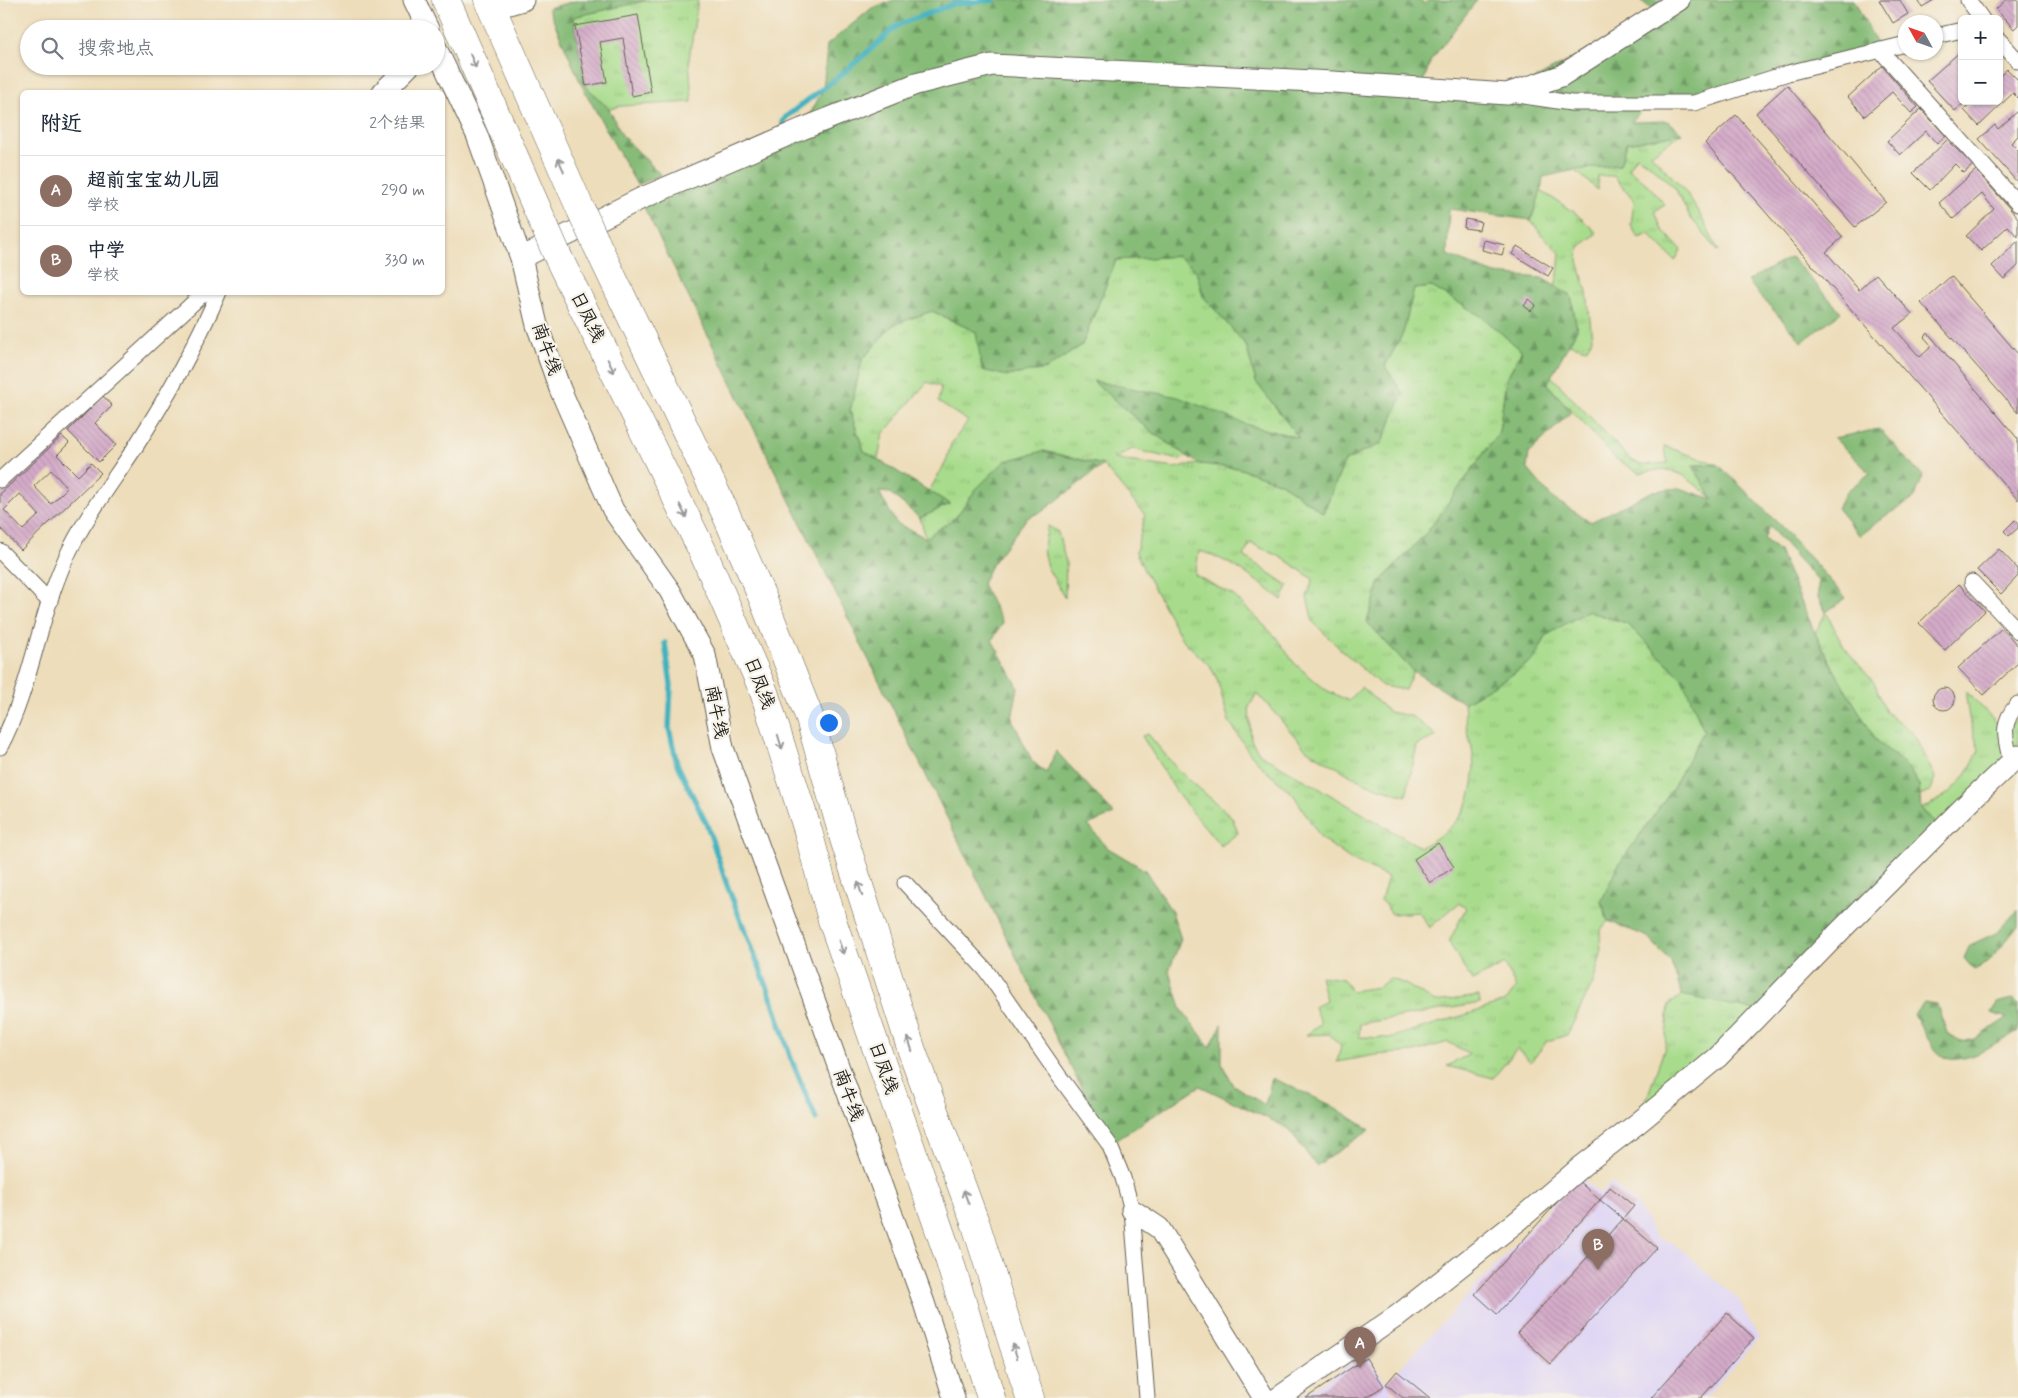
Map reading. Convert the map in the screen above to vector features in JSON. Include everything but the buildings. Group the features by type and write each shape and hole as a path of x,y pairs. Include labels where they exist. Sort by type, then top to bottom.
{"highway":[{"name":"日凤线","path":"446,0 447,33 545,227 703,552 764,692 808,831 832,920 947,1252 991,1398"},
{"name":"日凤线","path":"490,5 595,241 655,370 725,512 763,600 809,716 844,839 909,1042 976,1225 1030,1398"}],"street":[{"path":"414,0 424,20"},
{"path":"490,5 523,0"},
{"path":"1507,94 1561,76 1679,0"},
{"path":"1968,0 1979,15"},
{"path":"1943,34 1958,31"},
{"path":"2003,44 2018,61"},
{"path":"521,258 640,199 802,130 916,84 992,65 1333,82 1507,94 1571,103 1694,103 1788,73 1898,46"},
{"path":"1880,50 2018,204"},
{"name":"南牛线","path":"445,67 477,136 521,258 537,325 560,388 613,510 670,591 705,655 723,748 920,1293 954,1398"},
{"path":"385,90 400,75"},
{"path":"0,480 202,295"},
{"path":"0,748 9,729 32,665 50,602 66,558 88,519 163,404 204,327 218,295"},
{"path":"0,551 50,602"},
{"path":"1972,582 2018,631"},
{"path":"1278,1398 1397,1316 1519,1220 1582,1166 1718,1057 1841,930 2015,759 2004,730 2012,711 2018,704"},
{"path":"905,883 986,969 1059,1076 1109,1144 1123,1178 1132,1210 1146,1398"},
{"path":"1132,1210 1159,1228 1264,1398"}],"shaded area":[{"path":"1579,1176 1600,1194 1611,1182 1637,1204 1656,1237 1672,1242 1738,1299 1759,1338 1705,1398 1403,1398 1388,1385 1395,1398 1298,1398 1366,1353 1386,1383"}],"green space":[{"path":"579,0 649,0 573,17 586,86 609,109 622,135 661,175 637,185 582,86 548,8"},
{"path":"649,0 698,0 689,59 692,102 621,106 609,109 586,86 573,17"},
{"path":"894,0 1418,0 1425,4 1429,0 1477,0 1431,60 1421,88 1507,94 1657,13 1640,0 1854,0 1880,50 1694,103 1647,104 1631,122 1667,121 1682,133 1627,143 1620,165 1575,170 1543,177 1541,191 1531,220 1449,209 1447,255 1495,274 1542,278 1571,296 1577,329 1547,384 1571,412 1529,453 1527,468 1552,498 1591,522 1653,491 1679,488 1713,499 1692,465 1719,465 1781,526 1846,598 1826,612 1818,598 1818,581 1769,526 1764,539 1779,551 1831,665 1876,740 1908,768 1919,785 1921,809 1942,829 1763,1012 1682,995 1671,962 1648,937 1608,921 1601,902 1617,867 1671,791 1704,731 1682,678 1626,623 1587,611 1547,635 1534,659 1510,676 1464,703 1413,671 1367,622 1380,582 1428,531 1499,432 1506,379 1522,351 1481,316 1432,287 1414,289 1403,333 1385,366 1403,394 1382,443 1345,461 1323,513 1281,483 1238,468 1199,464 1149,430 1093,381 1178,397 1248,425 1299,438 1256,382 1246,345 1203,296 1196,270 1178,256 1116,260 1082,345 1046,369 1007,376 982,370 976,332 932,311 893,325 862,360 850,411 864,451 950,504 920,518 890,493 879,492 896,523 926,538 956,517 977,488 1005,461 1043,451 1103,465 1043,511 1027,518 991,565 982,584 1003,623 992,640 1018,687 1012,719 1032,761 1046,773 1056,751 1114,814 1088,825 1108,848 1145,870 1172,912 1181,939 1169,971 1182,1010 1210,1047 1222,1024 1222,1064 1233,1085 1265,1105 1272,1078 1331,1105 1370,1130 1316,1166 1288,1128 1200,1086 1109,1144 640,199 802,129 823,90 827,45 872,8"},
{"path":"1682,133 1651,154 1686,192 1719,252 1690,217 1675,188 1647,162 1636,156 1628,168 1649,186 1665,205 1655,211 1661,228 1681,250 1675,261 1649,234 1639,238 1631,226 1634,200 1614,176 1598,176 1598,190 1575,170 1620,165 1627,143"},
{"path":"1541,191 1573,211 1597,233 1579,247 1578,261 1587,292 1592,339 1586,349 1569,344 1577,329 1571,296 1555,286 1560,253 1541,234 1531,220"},
{"path":"1178,256 1196,270 1203,296 1246,345 1256,382 1300,438 1094,382 1149,430 1187,456 1179,460 1132,449 1114,459 1174,468 1199,464 1238,468 1281,483 1323,513 1345,461 1382,443 1385,366 1403,333 1414,289 1432,287 1481,316 1522,350 1506,379 1499,432 1428,531 1380,582 1367,622 1413,671 1405,690 1382,686 1313,622 1307,597 1313,579 1281,557 1250,543 1244,556 1288,586 1282,600 1253,578 1222,559 1199,551 1195,575 1234,596 1275,636 1295,664 1326,690 1349,701 1361,687 1389,712 1411,716 1437,736 1417,745 1406,796 1364,783 1307,750 1257,693 1249,707 1251,740 1260,754 1420,847 1435,839 1457,820 1465,808 1470,795 1474,765 1472,748 1466,727 1464,703 1510,676 1534,659 1547,635 1587,611 1626,623 1682,678 1704,731 1671,791 1601,902 1608,921 1600,930 1601,954 1593,983 1567,1035 1547,1041 1531,1062 1517,1049 1493,1078 1447,1066 1470,1054 1448,1042 1414,1052 1375,1055 1337,1062 1341,1046 1329,1034 1306,1035 1321,1024 1314,1007 1326,1000 1320,976 1343,979 1351,991 1379,987 1390,978 1407,985 1435,1002 1479,996 1480,1003 1360,1024 1359,1037 1389,1038 1481,1010 1506,1001 1516,988 1505,964 1472,981 1449,942 1466,908 1459,903 1429,928 1419,912 1392,914 1381,900 1388,877 1353,861 1321,838 1293,794 1266,771 1248,751 1229,721 1217,679 1210,666 1182,639 1136,552 1145,515 1103,465 1044,451 977,488 956,517 926,538 920,518 950,504 929,491 946,462 951,444 968,421 938,402 941,387 927,382 883,434 878,460 864,451 850,411 862,360 893,325 932,311 976,332 1007,376 1046,369 1082,345 1116,260"},
{"path":"1791,257 1841,312 1802,342 1747,281"},
{"path":"1551,376 1630,459 1641,465 1668,463 1664,446 1719,465 1693,465 1714,499 1683,475 1664,469 1639,473 1615,458 1547,384"},
{"path":"1879,429 1923,476 1914,499 1885,516 1860,536 1837,508 1847,491 1870,473 1834,438"},
{"path":"1048,526 1058,532 1066,563 1065,598 1047,567 1043,550"},
{"path":"1826,612 1844,647 1875,684 1886,712 1913,733 1935,777 1931,791 1920,796 1919,785 1908,768 1876,740 1840,680 1815,633"},
{"path":"1965,690 2004,730 2018,718 2018,756 1942,829 1921,809 1942,798 1956,786 1968,771 1979,750 1969,718"},
{"path":"1148,734 1177,769 1232,817 1238,833 1221,846 1179,796 1142,736"},
{"path":"2018,910 2018,926 1988,963 1974,970 1964,958 1970,945 1996,933"},
{"path":"1682,995 1763,1012 1638,1123 1665,1047 1669,1004"},
{"path":"2013,999 2018,1003 2018,1031 1983,1051 1963,1058 1946,1058 1941,1055 1932,1045 1914,1014 1924,1003 1937,1005 1947,1033 1960,1042 1975,1039 2007,1018 1991,1013 1997,1003"}],"waterway":[{"path":"782,122 787,116 847,70 898,25 953,4 994,0"},
{"path":"665,643 671,685 669,728 677,764 707,825 727,885 773,1002 790,1056 816,1119"}],"place":[{"name":"中学","path":"1598,1270"},
{"name":"超前宝宝幼儿园","path":"1360,1368"}]}
